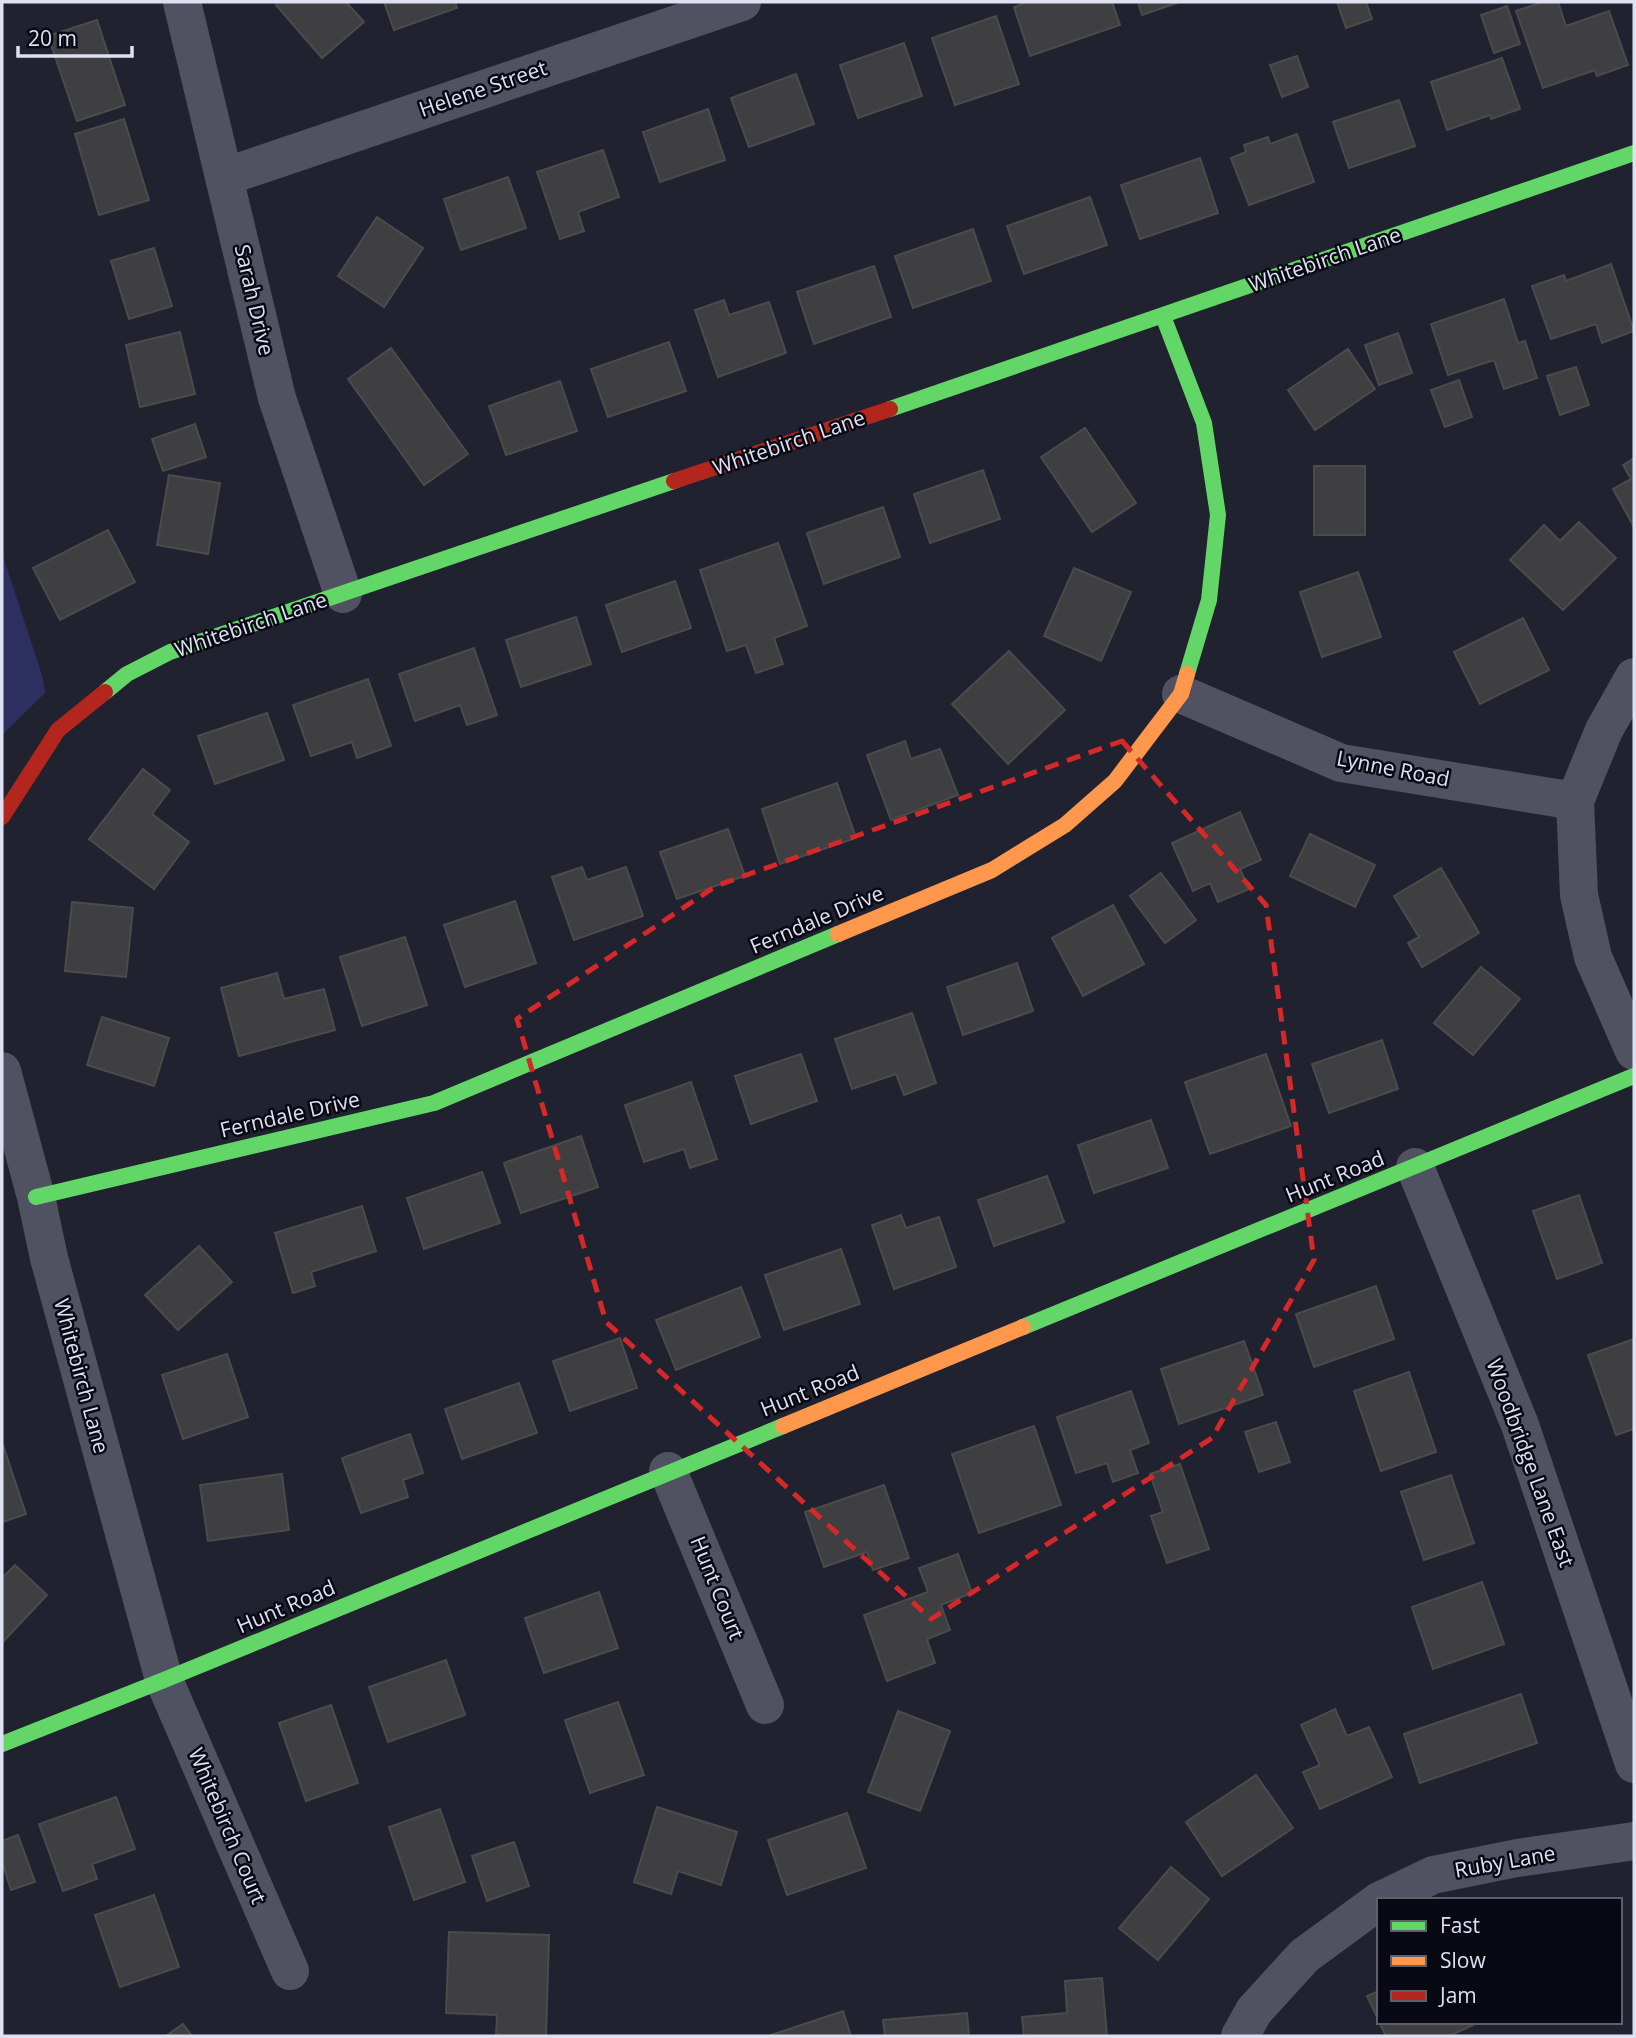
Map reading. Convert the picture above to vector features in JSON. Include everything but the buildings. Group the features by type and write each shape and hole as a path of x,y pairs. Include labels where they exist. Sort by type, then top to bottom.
{"street":[{"name":"Sarah Drive","path":"182,2 277,398 343,594"},
{"name":"Helene Street","path":"224,177 671,13 742,2"},
{"name":"Whitebirch Lane","path":"2,817 58,730 127,674 170,652 1163,317 1634,153"},
{"name":"Ferndale Drive","path":"36,1197 433,1103 992,870 1065,825 1115,781 1181,694 1209,600 1218,516 1204,423 1163,317"},
{"path":"1634,677 1604,730 1575,801 1579,895 1593,957 1634,1051"},
{"name":"Lynne Road","path":"1181,694 1342,763 1575,801"},
{"name":"Whitebirch Lane","path":"2,1071 36,1197 49,1258 164,1680"},
{"name":"Hunt Road","path":"2,1744 164,1680 1634,1076"},
{"name":"Woodbridge Lane East","path":"1415,1167 1520,1425 1634,1763"},
{"name":"Hunt Court","path":"668,1471 765,1705"},
{"name":"Whitebirch Court","path":"164,1680 290,1971"},
{"name":"Ruby Lane","path":"1384,1898 1433,1875 1517,1858 1634,1841"},
{"name":"Ruby Lane","path":"1241,2036 1254,2011 1304,1956 1377,1902"}],"highlighted area":[{"path":"1122,741 1266,905 1314,1260 1212,1438 931,1619 606,1322 517,1019 716,886"}],"shaded area":[{"path":"2,553 43,678 45,693 2,735"}],"traffic: fast":[{"path":"890,409 1634,153"},
{"path":"1163,316 1204,423 1218,515 1209,600 1187,674"},
{"path":"105,692 127,674 170,652 674,481"},
{"path":"36,1197 434,1103 838,934"},
{"path":"1023,1327 1634,1076"},
{"path":"2,1744 783,1426"}],"traffic: slow":[{"path":"838,934 992,870 1065,825 1115,781 1181,694 1187,674"},
{"path":"783,1426 1023,1327"}],"traffic: jam":[{"path":"674,481 890,409"},
{"path":"2,817 58,730 105,692"}]}
